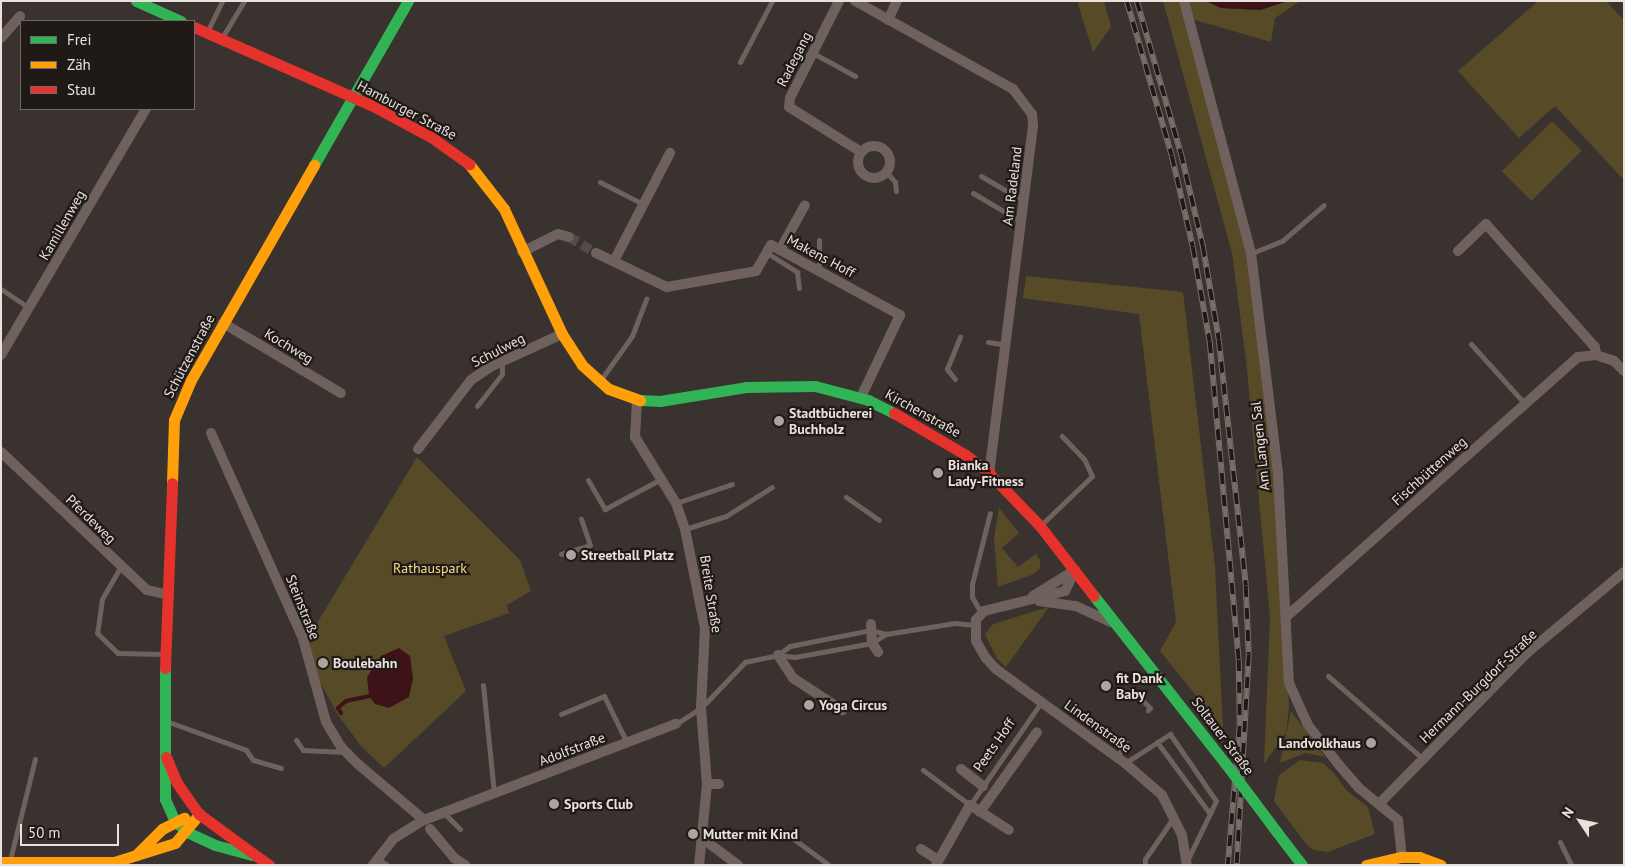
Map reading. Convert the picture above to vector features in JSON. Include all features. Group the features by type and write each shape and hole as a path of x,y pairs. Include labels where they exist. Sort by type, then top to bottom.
{"main road":[{"path":"136,1 148,4 179,20"},
{"name":"Schützenstraße","path":"269,865 252,857 215,845 187,832 175,821 165,799 164,654 174,420 191,380 408,1"},
{"name":"Hamburger Straße","path":"195,27 352,97 430,137 471,165 492,190 504,209 522,252 562,334 582,365 609,389 637,400"},
{"name":"Kirchenstraße","path":"637,400 660,401 746,387 792,385 815,386 861,397 938,437 989,473 1040,526 1118,627"},
{"name":"Soltauer Straße","path":"1118,627 1302,865"},
{"name":"Schützenstraße","path":"164,751 177,783 198,814 252,857"},
{"path":"135,860 175,821 198,814"},
{"path":"13,863 94,864 135,860 175,843 187,832 198,814"},
{"path":"1366,865 1402,857 1419,857 1441,865"}],"street":[{"name":"Radegang","path":"839,1 790,98 789,107 861,152"},
{"name":"Am Radeland","path":"855,1 996,79 1024,100 1032,114 1033,126 1022,222 989,473"},
{"path":"888,20 897,1"},
{"name":"Am Langen Sal","path":"1184,1 1251,254 1278,474 1289,683 1296,704 1308,725 1339,765 1398,820 1402,857"},
{"path":"1,38 20,16"},
{"name":"Kamillenweg","path":"1,355 145,110"},
{"path":"872,145 885,149 891,160 886,173 874,178 863,173 858,165 861,152 872,145"},
{"path":"614,262 670,154"},
{"path":"780,250 804,205"},
{"path":"1458,251 1486,224 1595,347 1596,355 1614,361 1624,371"},
{"path":"522,252 558,234 569,237"},
{"name":"Makens Hoff","path":"596,253 667,287 756,271 771,245 900,315 861,397"},
{"name":"Kochweg","path":"223,323 341,393"},
{"name":"Schulweg","path":"418,449 471,380 502,361 562,334"},
{"name":"Fischbüttenweg","path":"1286,617 1578,358 1596,355"},
{"name":"Breite Straße","path":"637,400 635,437 676,503 685,529 703,615 701,708 707,784 704,839 699,865"},
{"name":"Steinstraße","path":"211,433 303,639 326,722 346,752 424,820"},
{"name":"Pferdeweg","path":"1,452 147,590 168,595"},
{"path":"1028,600 1075,570"},
{"name":"Hermann-Burgdorf-Straße","path":"1379,804 1527,653 1624,572"},
{"path":"975,625 981,613 992,607 1028,600 1076,606 1118,627"},
{"name":"Lindenstraße","path":"975,625 976,641 986,658 1126,763 1162,795 1174,816 1187,862"},
{"path":"871,627 875,647"},
{"path":"778,655 793,678 842,710"},
{"name":"Adolfstraße","path":"375,861 400,833 424,820 676,724"},
{"name":"Peets Hoff","path":"980,812 1037,732"},
{"path":"961,769 983,786"},
{"path":"707,784 719,784"},
{"path":"970,804 1009,830"},
{"name":"Peets Hoff","path":"937,862 970,804"},
{"path":"430,829 454,858 465,865"},
{"path":"704,839 738,865"},
{"path":"921,849 937,862"}],"lane":[{"path":"221,39 244,1"},
{"path":"740,62 772,1"},
{"path":"207,33 219,2"},
{"path":"813,52 855,76"},
{"path":"886,173 895,182 896,191"},
{"path":"981,176 1024,202"},
{"path":"600,182 644,204"},
{"path":"972,194 1022,222"},
{"path":"1251,254 1282,241 1324,205"},
{"path":"818,240 819,271"},
{"path":"767,253 797,272 799,288"},
{"path":"1,289 29,308"},
{"path":"600,381 632,336 646,299"},
{"path":"955,379 947,369 960,337"},
{"path":"988,342 1006,345"},
{"path":"1471,344 1525,404"},
{"path":"477,406 502,374 502,361"},
{"path":"1040,526 1092,476 1084,459 1062,436"},
{"path":"588,480 605,509 661,479"},
{"path":"676,503 732,484"},
{"path":"685,529 726,516 772,488"},
{"path":"846,497 879,520"},
{"path":"981,613 972,597 972,584 990,513"},
{"path":"562,554 590,545 581,519"},
{"path":"121,566 102,600 97,633 118,653 164,654"},
{"name":"Adolfstraße","path":"778,655 790,646 871,627 886,634 955,623 975,625"},
{"name":"Adolfstraße","path":"676,724 701,708 745,662 778,655 795,656 875,647 886,634"},
{"path":"1328,676 1423,759"},
{"path":"484,685 494,793"},
{"path":"1131,689 1150,708 1148,710"},
{"path":"561,714 604,696 627,742"},
{"name":"Peets Hoff","path":"970,804 1042,701"},
{"path":"163,720 246,750 253,760 281,768"},
{"path":"1126,763 1170,734 1216,801 1187,862"},
{"path":"296,740 303,750 346,752"},
{"path":"1116,756 1126,742"},
{"path":"1157,742 1210,814"},
{"path":"13,863 35,759"},
{"path":"923,770 970,804"},
{"path":"443,812 460,829"},
{"path":"1145,865 1145,859 1174,816"},
{"path":"783,831 829,865"},
{"path":"1560,842 1571,865"},
{"path":"375,861 387,865"}],"green space":[{"path":"1077,1 1104,1 1111,27 1093,52"},
{"path":"1163,1 1206,1 1221,8 1260,10 1288,1 1300,1 1275,18 1271,42 1188,18 1251,253 1278,474 1289,708 1286,733 1264,764 1270,618 1246,360 1232,253"},
{"path":"1538,1 1606,1 1624,20 1624,180 1555,106 1519,138 1458,71"},
{"path":"1552,121 1582,151 1531,201 1502,171"},
{"path":"1026,276 1183,292 1215,567 1223,729 1160,651 1176,622 1139,314 1023,298"},
{"name":"Rathauspark","path":"417,457 520,560 531,591 507,605 509,613 444,636 466,691 384,768 361,746 338,715 319,680 310,649 311,633"},
{"path":"999,508 1019,533 1002,548 1018,567 1036,554 1040,560 1040,568 1034,574 998,587 994,538"},
{"path":"1049,607 1006,667 997,659 985,634 993,624"},
{"path":"1291,711 1325,757 1306,753 1280,763"},
{"path":"1300,760 1323,763 1334,773 1346,790 1368,807 1375,834 1328,852 1313,850 1306,844 1274,801 1279,775"}],"shaded area":[{"path":"1206,1 1288,1 1260,10 1221,8"},
{"path":"399,648 410,656 413,678 409,697 389,708 375,704 369,696 367,677 381,656"}],"waterway":[{"path":"341,713 338,708 346,701 369,696"}],"tunnel":[{"path":"569,237 596,253"}],"railway":[{"path":"1127,1 1172,156 1193,247 1210,342 1239,660 1240,726 1228,865"},
{"path":"1137,1 1181,153 1203,246 1219,340 1246,586 1249,655 1237,865"}],"traffic: fast":[{"path":"136,1 179,20"},
{"path":"314,165 408,1"},
{"path":"640,400 660,401 746,387 815,386 868,400 894,413"},
{"path":"1094,596 1225,763"},
{"path":"165,668 165,799 175,821 187,832 215,845 253,855"},
{"path":"1225,763 1276,831"},
{"path":"1276,831 1302,865"}],"traffic: slow":[{"path":"469,164 504,209 562,334 582,365 609,389 640,400"},
{"path":"172,483 174,420 191,380 314,165"},
{"path":"1,862 114,862 175,843 199,814"},
{"path":"136,855 162,829 184,818"},
{"path":"1366,865 1402,857 1419,857 1441,865"}],"traffic: jam":[{"path":"195,27 371,105 431,137 469,164"},
{"path":"894,413 966,455 989,473 1040,526 1094,596"},
{"path":"165,668 172,483"},
{"path":"166,757 177,783 199,814 269,865"}],"place":[{"name":"Stadtbücherei Buchholz","path":"779,421"},
{"name":"Bianka Lady-Fitness","path":"938,473"},
{"name":"Streetball Platz","path":"571,555"},
{"name":"Boulebahn","path":"323,663"},
{"name":"fit Dank Baby","path":"1106,686"},
{"name":"Yoga Circus","path":"809,705"},
{"name":"Landvolkhaus","path":"1371,743"},
{"name":"Sports Club","path":"554,804"},
{"name":"Mutter mit Kind","path":"693,834"}]}
